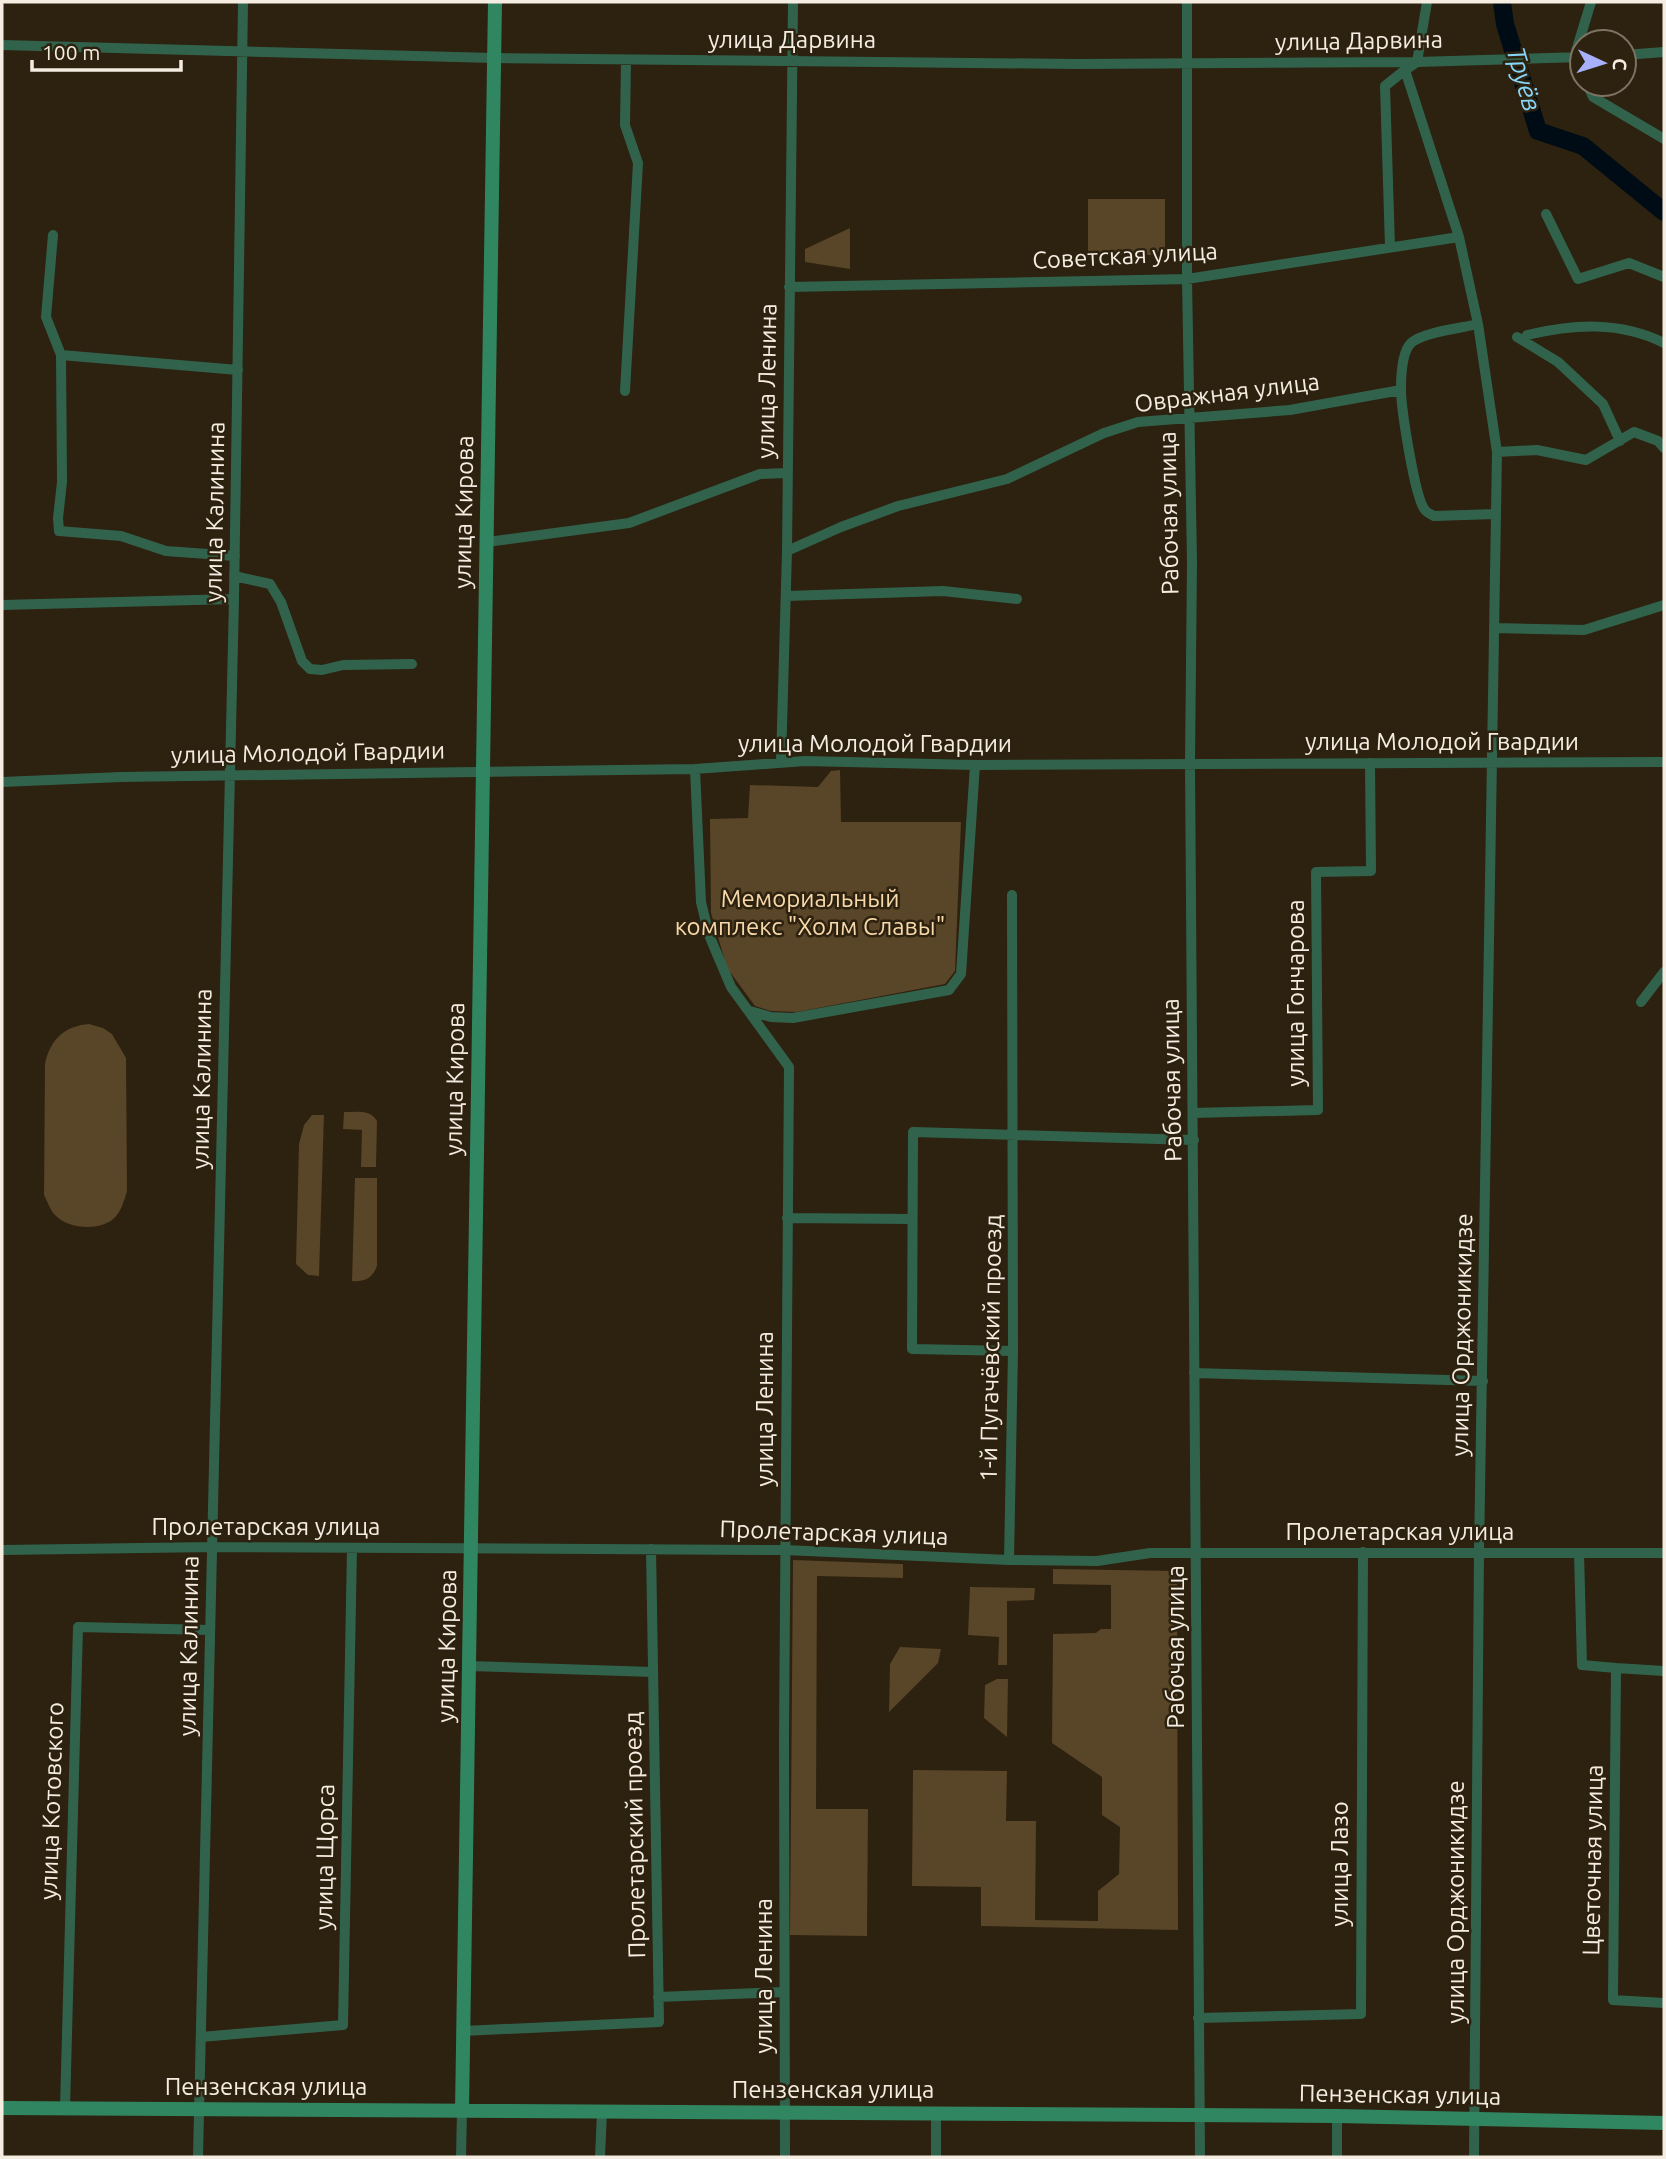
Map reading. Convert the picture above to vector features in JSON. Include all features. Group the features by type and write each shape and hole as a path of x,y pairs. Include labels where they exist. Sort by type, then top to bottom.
{"street":[{"name":"улица Калинина","path":"198,2157 235,556 243,2"},
{"name":"улица Кирова","path":"461,2157 495,2"},
{"name":"улица Ленина","path":"782,761 793,2"},
{"name":"Рабочая улица","path":"1187,2 1200,2157"},
{"path":"1390,247 1385,86 1417,62 1427,2"},
{"path":"1585,28 1591,2"},
{"name":"улица Дарвина","path":"2,45 626,60 1188,64 1568,57"},
{"path":"1638,54 1664,52"},
{"path":"625,391 638,163 625,125 626,60"},
{"name":"улица Орджоникидзе","path":"1405,70 1459,237 1478,324 1497,452 1479,1552 1474,2157"},
{"path":"1595,98 1664,139"},
{"path":"1546,214 1578,279 1629,263 1664,277"},
{"path":"53,236 47,317 61,355 62,482 59,531 121,536 166,551 235,556"},
{"name":"Советская улица","path":"789,287 1187,279 1459,237"},
{"path":"1478,324 1419,337 1410,344 1404,357 1401,390 1413,469 1421,503 1426,511 1434,516 1496,514"},
{"path":"1620,441 1603,404 1558,362 1522,336 1560,327 1607,326 1642,332 1664,343"},
{"path":"61,355 238,370"},
{"name":"Овражная улица","path":"786,551 898,506 1007,479 1104,433 1138,422 1290,410 1401,390"},
{"path":"1497,452 1537,450 1586,460 1634,432 1658,442 1664,448"},
{"path":"487,542 629,523 760,474 786,472"},
{"path":"234,576 270,584 281,602 302,661 310,668 412,664"},
{"path":"786,596 943,591 1017,600"},
{"path":"2,605 234,599"},
{"path":"1494,628 1584,630 1664,605"},
{"name":"улица Молодой Гвардии","path":"2,782 121,777 695,769 782,761 975,765 1664,762"},
{"name":"улица Гончарова","path":"1193,1113 1318,1110 1316,872 1371,871 1370,763"},
{"path":"750,1011 771,1017 793,1018 949,990 961,974 975,765"},
{"name":"улица Ленина","path":"695,769 701,902 709,935 731,986 789,1067 785,1550 785,2157"},
{"name":"1-й Пугачёвский проезд","path":"1009,1560 1014,1136 1012,895"},
{"path":"1641,1002 1664,971"},
{"path":"1013,1351 912,1349 914,1132 1194,1140"},
{"path":"788,1218 912,1219"},
{"path":"1194,1373 1483,1381"},
{"name":"Пролетарская улица","path":"2,1550 212,1547 785,1550 1009,1560 1097,1561 1150,1553 1664,1553"},
{"name":"улица Щорса","path":"201,2037 343,2025 352,1548"},
{"name":"Пролетарский проезд","path":"464,2031 659,2022 651,1549"},
{"name":"улица Лазо","path":"1198,2018 1361,2014 1363,1552"},
{"path":"1579,1553 1582,1665 1664,1671"},
{"name":"улица Котовского","path":"65,2108 78,1627 210,1630"},
{"path":"469,1666 653,1672"},
{"name":"Цветочная улица","path":"1616,1668 1613,2000 1664,2003"},
{"path":"658,1997 784,1992"},
{"name":"Пензенская улица","path":"2,2108 1337,2116 1664,2123"},
{"path":"600,2157 602,2112"},
{"path":"936,2114 936,2157"},
{"path":"1337,2116 1337,2157"}],"green space":[{"path":"1088,199 1165,199 1165,255 1088,255"},
{"path":"850,228 850,269 805,262 805,249"},
{"name":"Мемориальный комплекс \"Холм Славы\"","path":"840,770 841,822 961,822 955,971 945,984 797,1012 771,1011 755,1006 727,968 711,913 710,819 748,818 750,785 818,787 831,771"},
{"path":"89,1024 112,1034 126,1058 127,1191 122,1207 112,1220 98,1226 82,1227 60,1219 44,1195 45,1064 50,1048 65,1031"},
{"path":"344,1112 367,1113 377,1121 376,1167 361,1167 362,1130 343,1129"},
{"path":"312,1115 324,1115 319,1276 308,1275 296,1264 299,1144 304,1125"},
{"path":"355,1178 377,1178 377,1266 370,1277 352,1281"},
{"path":"793,1560 903,1564 903,1578 817,1576 816,1809 868,1809 867,1936 790,1935"},
{"path":"1053,1569 1177,1571 1178,1930 981,1926 981,1887 912,1886 913,1770 1007,1771 1006,1821 1036,1821 1035,1920 1098,1921 1098,1891 1119,1874 1120,1827 1102,1815 1102,1777 1052,1743 1053,1634 1096,1633 1101,1629 1111,1629 1111,1585 1053,1584"},
{"path":"970,1587 1035,1588 1034,1600 1007,1601 1007,1665 998,1665 999,1637 968,1635"},
{"path":"900,1647 941,1649 938,1663 889,1712 890,1664"},
{"path":"997,1679 1008,1679 1007,1737 984,1718 985,1685"}],"waterway":[{"name":"Труёв","path":"1502,2 1505,24 1538,131 1583,146 1664,212"}]}
